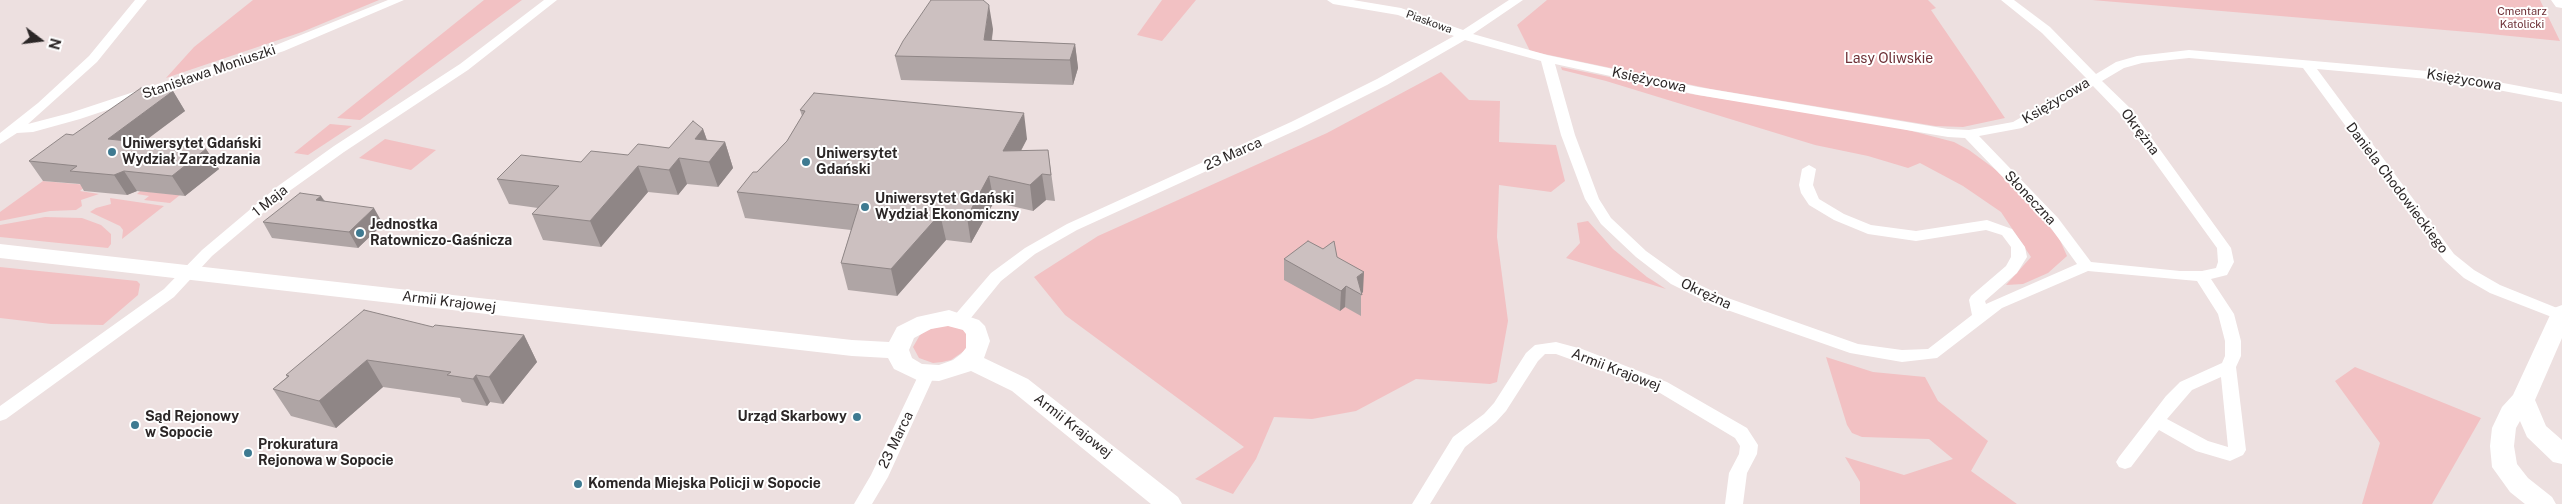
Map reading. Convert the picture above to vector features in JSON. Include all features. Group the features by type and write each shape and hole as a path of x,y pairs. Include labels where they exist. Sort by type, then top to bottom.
{"street":[{"path":"0,140 44,106 93,59 141,0"},
{"name":"Stanisława Moniuszki","path":"16,129 33,128 178,83 280,48 398,0"},
{"name":"1 Maja","path":"0,416 169,293 207,253 283,189 339,149 464,67 551,0"},
{"name":"Piaskowa","path":"1334,0 1371,2 1465,35"},
{"name":"23 Marca","path":"960,320 996,276 1030,251 1097,216 1296,125 1415,64 1465,35 1517,0"},
{"name":"Okrężna","path":"1547,59 1568,135 1582,177 1597,210 1641,254 1676,280 1694,290 1748,312 1856,349 1902,356 1931,354 1943,347 1996,304 2086,266 2202,276 2222,271 2226,262 2224,248 2124,111 2095,78 2046,30 2007,0"},
{"path":"2559,0 2562,3"},
{"name":"Księżycowa","path":"1465,35 1491,45 1547,59 1698,91 1948,133 1968,134 2017,125 2095,78 2127,63 2172,55 2219,55 2450,77 2562,98"},
{"name":"Daniela Chodowieckiego","path":"2306,63 2449,257 2469,274 2495,289 2562,315"},
{"name":"Słoneczna","path":"1968,134 2053,221 2086,266"},
{"path":"1809,169 1806,185 1808,193 1814,202 1868,229 1916,236 1976,225 1987,225 2007,232 2018,247 2019,258 2007,275 1977,300 1980,316"},
{"name":"Armii Krajowej","path":"0,252 846,348 897,350"},
{"path":"2156,421 2202,446 2230,454 2237,450 2228,367 2234,346 2231,329 2226,314 2202,276"},
{"path":"2543,504 2520,485 2505,467 2502,446 2504,428 2511,413 2523,400 2562,315"},
{"path":"937,318 960,320 971,325 977,332 979,341 977,351 969,360 950,371 927,374 917,372 902,364 897,350 905,333 914,327 937,318"},
{"name":"Armii Krajowej","path":"1421,504 1459,442 1490,418 1500,407 1532,357 1541,349 1556,348 1576,353 1661,386 1742,433 1749,445 1748,454 1738,472 1734,490 1734,504"},
{"name":"Armii Krajowej","path":"969,360 1020,386 1169,504"},
{"path":"2125,462 2186,386 2228,367"},
{"name":"23 Marca","path":"863,504 879,477 927,374"},
{"path":"2523,400 2536,431 2562,455"}],"green space":[{"path":"253,0 379,0 302,32 166,78 194,47"},
{"path":"484,0 522,0 360,120 337,118"},
{"path":"1162,0 1196,0 1162,41 1137,35"},
{"name":"Lasy Oliwskie","path":"1547,0 1928,0 1936,8 1931,10 2005,118 1963,127 1935,126 1711,89 1530,51 1517,25"},
{"name":"Cmentarz Katolicki","path":"2092,0 2540,0 2560,41 2480,33"},
{"path":"1561,67 1691,94 1881,123 1954,142 1969,150 2007,178 2059,238 2067,256 2048,273 2023,284 2006,285 2031,257 2001,212 1963,186 1920,163 1908,168 1868,156 1815,145 1606,81 1562,70"},
{"path":"1441,72 1469,100 1500,101 1499,142 1556,145 1565,181 1551,192 1499,185 1497,237 1508,321 1497,382 1490,384 1416,379 1356,411 1312,419 1274,417 1256,459 1233,494 1195,479 1244,447 1065,315 1034,277 1098,236 1327,133"},
{"path":"330,124 352,126 308,155 294,153"},
{"path":"385,139 436,150 411,170 359,158"},
{"path":"43,181 87,185 80,191 99,194 81,200 82,206 76,210 50,211 0,221 0,212"},
{"path":"140,191 180,195 170,203 144,200 149,196 137,194"},
{"path":"110,198 164,206 122,239 123,230 120,226 90,212 96,208 111,204"},
{"path":"45,217 82,218 101,225 111,234 111,244 108,248 0,237 0,225"},
{"path":"1588,221 1613,249 1647,277 1666,289 1566,258 1580,243 1577,223"},
{"path":"0,267 137,281 140,284 138,295 103,325 51,324 0,318"},
{"path":"945,325 962,329 966,333 968,345 964,351 951,360 942,362 933,363 919,358 913,347 920,335 927,330"},
{"path":"1826,357 1873,372 1925,377 1938,401 1988,441 1971,471 2017,504 1860,504 1860,482 1845,457 1904,475 1953,459 1929,439 1862,437 1852,433 1847,425"},
{"path":"2355,367 2481,418 2432,504 2362,504 2380,443 2335,381"}],"building":[{"path":"931,0 983,0 989,5 984,40 1075,44 1070,60 895,56"},
{"path":"141,88 173,91 108,139 206,149 172,176 124,171 114,175 70,171 77,166 29,161 66,134 73,135"},
{"path":"814,93 1024,113 1003,151 1048,150 1051,175 1042,174 1030,185 989,176 967,217 940,214 891,269 841,263 859,205 737,192 753,172 757,172 787,141 805,111 800,110"},
{"path":"693,121 703,129 695,139 725,142 709,162 679,158 669,170 638,166 590,221 532,214 559,186 497,179 521,155 581,162 591,151 628,155 638,144 669,148"},
{"path":"300,193 321,196 316,200 374,208 349,232 263,222"},
{"path":"1308,241 1323,249 1334,241 1337,257 1364,272 1357,277 1362,295 1346,286 1341,291 1284,259"},
{"path":"364,310 433,327 435,325 524,335 489,377 476,375 473,379 447,375 451,372 367,360 319,401 273,389 289,376 286,375"}],"place":[{"name":"Uniwersytet Gdański Wydział Zarządzania","path":"112,152"},
{"name":"Uniwersytet Gdański","path":"806,162"},
{"name":"Uniwersytet Gdański Wydział Ekonomiczny","path":"865,207"},
{"name":"Jednostka Ratowniczo-Gaśnicza","path":"360,233"},
{"name":"Urząd Skarbowy","path":"857,417"},
{"name":"Sąd Rejonowy w Sopocie","path":"135,425"},
{"name":"Prokuratura Rejonowa w Sopocie","path":"248,453"},
{"name":"Komenda Miejska Policji w Sopocie","path":"578,484"}]}
